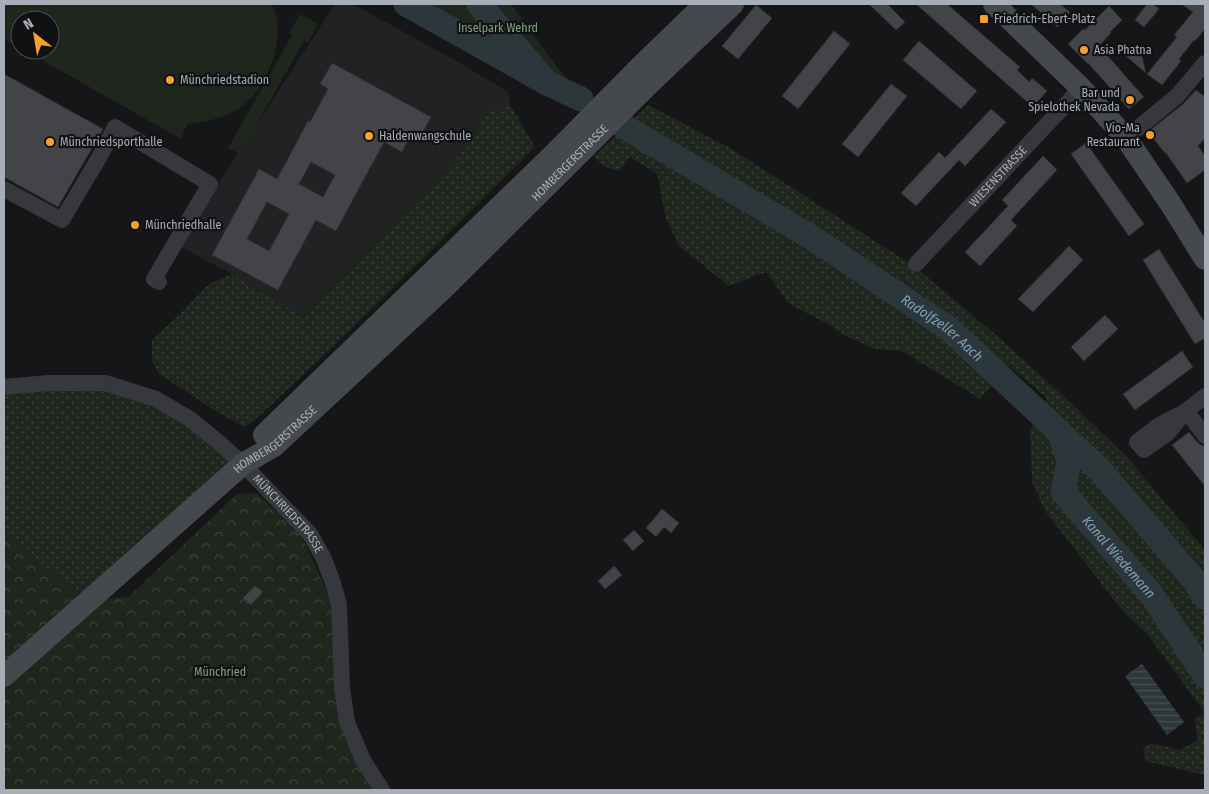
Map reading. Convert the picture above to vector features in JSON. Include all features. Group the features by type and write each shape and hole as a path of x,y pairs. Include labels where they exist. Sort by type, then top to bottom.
{"main road":[{"name":"HOMBERGERSTRASSE","path":"4,676 243,464 274,446 444,288 572,148 640,80 705,4"},
{"name":"HOMBERGERSTRASSE","path":"640,80 733,4"},
{"path":"994,4 1081,88 1126,138 1205,259"}],"street":[{"path":"1126,138 1177,96 1205,63"},
{"name":"WIESENSTRASSE","path":"916,264 1081,88"},
{"path":"4,189 62,220 115,127 210,184 154,279 159,282"},
{"name":"MÜNCHRIEDSTRASSE","path":"4,387 50,383 105,383 156,398 190,419 217,441 243,464 310,534 323,557 339,604 342,688 347,722 363,760 382,790"},
{"path":"1205,396 1186,411 1205,436"}],"shaded area":[{"name":"Haldenwangschule","path":"335,4 353,4 467,67 508,92 511,106 468,166 381,238 304,317 232,274 181,247 210,196"},
{"path":"1142,664 1184,722 1167,735 1125,676"}],"green space":[{"name":"Münchriedstadion","path":"4,4 272,4 278,24 275,53 266,78 259,89 240,108 229,114 187,124 181,139 42,60 60,60 60,10 10,10 10,42 4,39"},
{"name":"Inselpark Wehrd","path":"406,4 511,4 581,99 547,83"},
{"path":"300,14 318,24 308,43 304,41 240,154 228,148 292,35 289,33"},
{"path":"648,105 730,148 914,266 997,336 1126,456 1205,550 1205,713 1148,635 1121,609 1045,511 1032,482 1030,431 1047,398 1009,366 980,399 902,351 874,349 846,336 826,323 789,304 766,272 729,286 679,246 666,219 657,174 630,157 619,171 603,166 594,156"},
{"path":"511,106 535,147 361,320 254,421 244,427 159,374 152,361 152,340 209,284 232,274 304,317 446,173 474,136 489,111"},
{"path":"49,383 156,399 243,464 88,602 13,539 4,528 4,387"},
{"name":"Münchried","path":"257,493 301,535 332,603 345,723 379,790 4,790 4,528 13,539 88,602 129,596 237,494"},
{"path":"1205,713 1205,775 1145,761 1143,749 1151,743 1180,750 1198,740 1195,719"}],"building":[{"path":"869,4 887,4 905,22 896,30"},
{"path":"916,4 947,4 1020,67 1017,70 1029,82 1032,78 1047,91 1033,107"},
{"path":"1031,4 1060,4 1070,12 1057,27"},
{"path":"1147,4 1153,4 1159,9 1144,27 1135,20"},
{"path":"1181,4 1205,4 1205,29 1179,59 1181,61 1162,85 1147,74 1177,37 1174,35 1193,12"},
{"path":"756,5 772,18 738,59 722,46"},
{"path":"1109,6 1122,20 1099,46 1144,97 1129,109 1088,63 1068,44"},
{"path":"834,31 850,44 798,109 782,96"},
{"path":"919,41 977,91 961,109 903,60"},
{"path":"1141,53 1146,73 1126,56"},
{"path":"332,63 431,117 419,139 411,135 402,152 384,142 336,231 316,220 278,290 212,255 259,169 277,179 308,121 310,122 328,89 320,84","holes":["311,162 335,175 323,197 299,184","267,202 289,214 269,251 247,239"]},
{"name":"Münchriedsporthalle","path":"4,74 103,129 58,207 4,177"},
{"path":"891,84 907,96 858,157 842,144"},
{"path":"1196,90 1205,97 1205,138 1198,146 1205,156 1205,170 1187,183 1166,153 1148,132 1183,104"},
{"path":"991,109 1006,122 965,166 959,160 916,206 901,193 939,152 945,158"},
{"path":"1086,143 1144,224 1129,236 1071,154"},
{"path":"1043,156 1057,170 1011,220 1017,226 980,266 965,252 1008,206 1002,200"},
{"path":"1069,246 1083,260 1033,312 1018,299"},
{"path":"1159,249 1205,323 1205,338 1195,344 1143,260"},
{"path":"1105,315 1118,329 1084,361 1071,347"},
{"path":"1182,351 1193,367 1135,410 1123,394"},
{"path":"1189,432 1197,442 1205,446 1205,486 1172,445"},
{"path":"662,509 679,523 671,533 664,527 656,537 646,528"},
{"path":"634,530 644,541 633,551 623,540"},
{"path":"614,566 622,575 605,589 598,581"},
{"path":"255,586 263,592 251,605 243,598"}],"waterway":[{"name":"Radolfzeller Aach","path":"406,4 547,83"},
{"name":"Radolfzeller Aach","path":"479,4 547,83 581,99"},
{"name":"Radolfzeller Aach","path":"623,126 811,237 948,328 1099,469 1195,581 1205,597"},
{"name":"Kanal Wiedemann","path":"1059,431 1069,462 1063,492 1151,594 1205,676"}],"place":[{"name":"Friedrich-Ebert-Platz","path":"984,19"},
{"name":"Asia Phatna","path":"1084,50"},
{"name":"Münchriedstadion","path":"170,80"},
{"name":"Bar und Spielothek Nevada","path":"1130,100"},
{"name":"Vio-Ma Restaurant","path":"1150,135"},
{"name":"Haldenwangschule","path":"369,136"},
{"name":"Münchriedsporthalle","path":"50,142"},
{"name":"Münchriedhalle","path":"135,225"}]}
